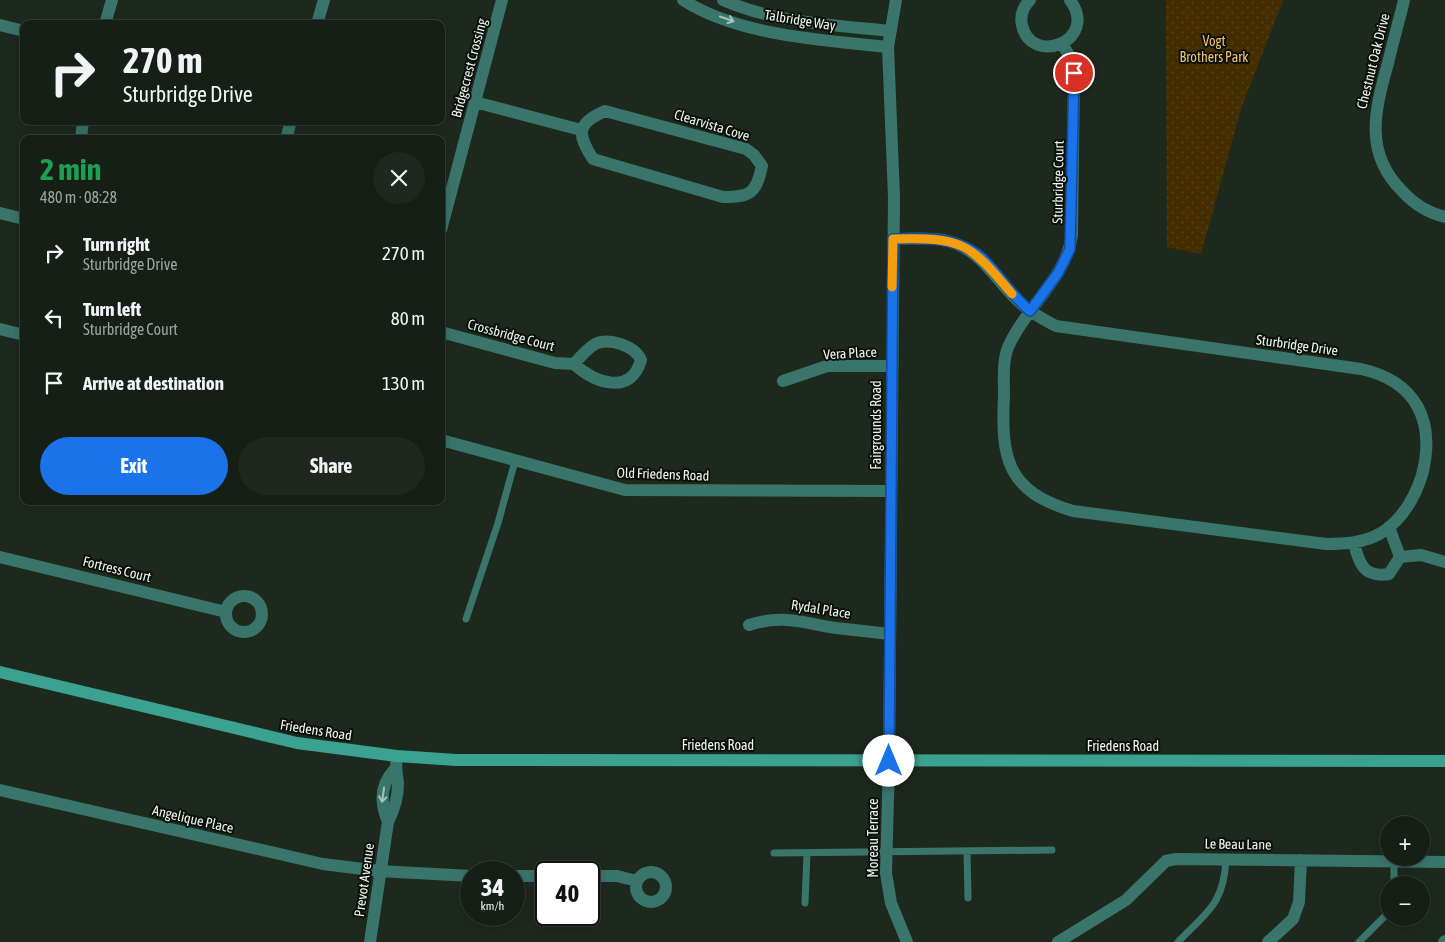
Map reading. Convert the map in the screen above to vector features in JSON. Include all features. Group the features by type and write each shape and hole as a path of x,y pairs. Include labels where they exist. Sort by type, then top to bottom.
{"main road":[{"name":"Friedens Road","path":"0,672 258,735 297,743 397,756 509,761 1445,761"}],"street":[{"path":"106,20 112,0"},
{"path":"318,20 324,0"},
{"name":"Bridgecrest Crossing","path":"445,215 502,0"},
{"name":"Talbridge Way","path":"682,0 722,18 777,35 888,47"},
{"name":"Talbridge Way","path":"723,0 763,13 802,22 890,31"},
{"path":"758,30 766,0"},
{"name":"Fairgrounds Road","path":"889,761 891,366 894,197 888,47 896,0"},
{"path":"1030,0 1023,11 1022,18 1025,33 1030,39 1043,46 1050,47 1062,44 1072,37 1078,22 1077,14 1070,0"},
{"name":"Chestnut Oak Drive","path":"1404,0 1378,98 1375,117 1375,138 1381,161 1395,184 1411,201 1436,215 1445,217"},
{"path":"0,24 20,30"},
{"name":"Sturbridge Court","path":"1030,311 1058,273 1070,249 1072,235 1074,73 1072,60 1062,44"},
{"path":"475,102 581,130"},
{"name":"Clearvista Cove","path":"605,111 746,149 754,155 762,166 758,183 752,192 743,197 722,197 593,159 583,143 581,130 587,120 605,111"},
{"path":"0,214 20,219"},
{"name":"Sturbridge Drive","path":"893,239 942,240 972,251 984,261 1018,301 1030,311 1056,326 1072,330 1361,369 1389,378 1412,398 1420,411 1427,438 1427,452 1418,487 1399,518 1381,533 1354,543 1315,543 1073,511 1049,504 1030,492 1015,475 1005,453 1002,432 1005,362 1008,345 1019,325 1030,311"},
{"path":"0,329 20,334"},
{"name":"Crossbridge Court","path":"445,333 554,363 574,364 584,373 596,379 625,382 634,377 641,360 638,353 625,346 608,342 596,344 574,364"},
{"name":"Vera Place","path":"783,381 827,366 891,366"},
{"name":"Old Friedens Road","path":"445,441 625,490 891,490"},
{"path":"1389,526 1400,557"},
{"path":"1354,543 1360,562 1369,573 1377,576 1389,574 1400,557"},
{"path":"1400,557 1418,556 1445,562"},
{"name":"Fortress Court","path":"0,557 226,612"},
{"name":"Rydal Place","path":"749,625 773,619 789,618 834,628 890,634"},
{"name":"Prevot Avenue","path":"370,942 379,871 388,822 382,806 385,780 394,770 397,756"},
{"name":"Moreau Terrace","path":"889,761 886,873 891,903 907,942"},
{"name":"Angelique Place","path":"0,790 323,864 379,871 460,875"},
{"name":"Le Beau Lane","path":"1058,942 1072,940 1126,900 1166,861 1176,859 1380,861"},
{"path":"1268,942 1293,919 1299,902 1301,860"},
{"name":"Le Beau Lane","path":"1430,862 1445,862"},
{"path":"600,876 617,876 638,881"}],"lane":[{"path":"466,619 498,523 515,461"},
{"path":"774,853 1052,850"},
{"path":"968,851 968,898"},
{"path":"805,902 807,853"},
{"path":"1178,942 1220,896 1226,880 1226,859"},
{"path":"1358,942 1380,921"}],"green space":[{"name":"Vogt Brothers Park","path":"1166,0 1283,0 1241,109 1201,254 1167,247"}],"slow traffic":[{"path":"892,287 893,239 924,238 957,244 972,251 984,261 1012,294"}],"route":[{"path":"889,761 893,239 924,238 942,240 972,251 984,261 1018,301 1030,311 1058,273 1070,249 1072,235 1074,73"}]}
